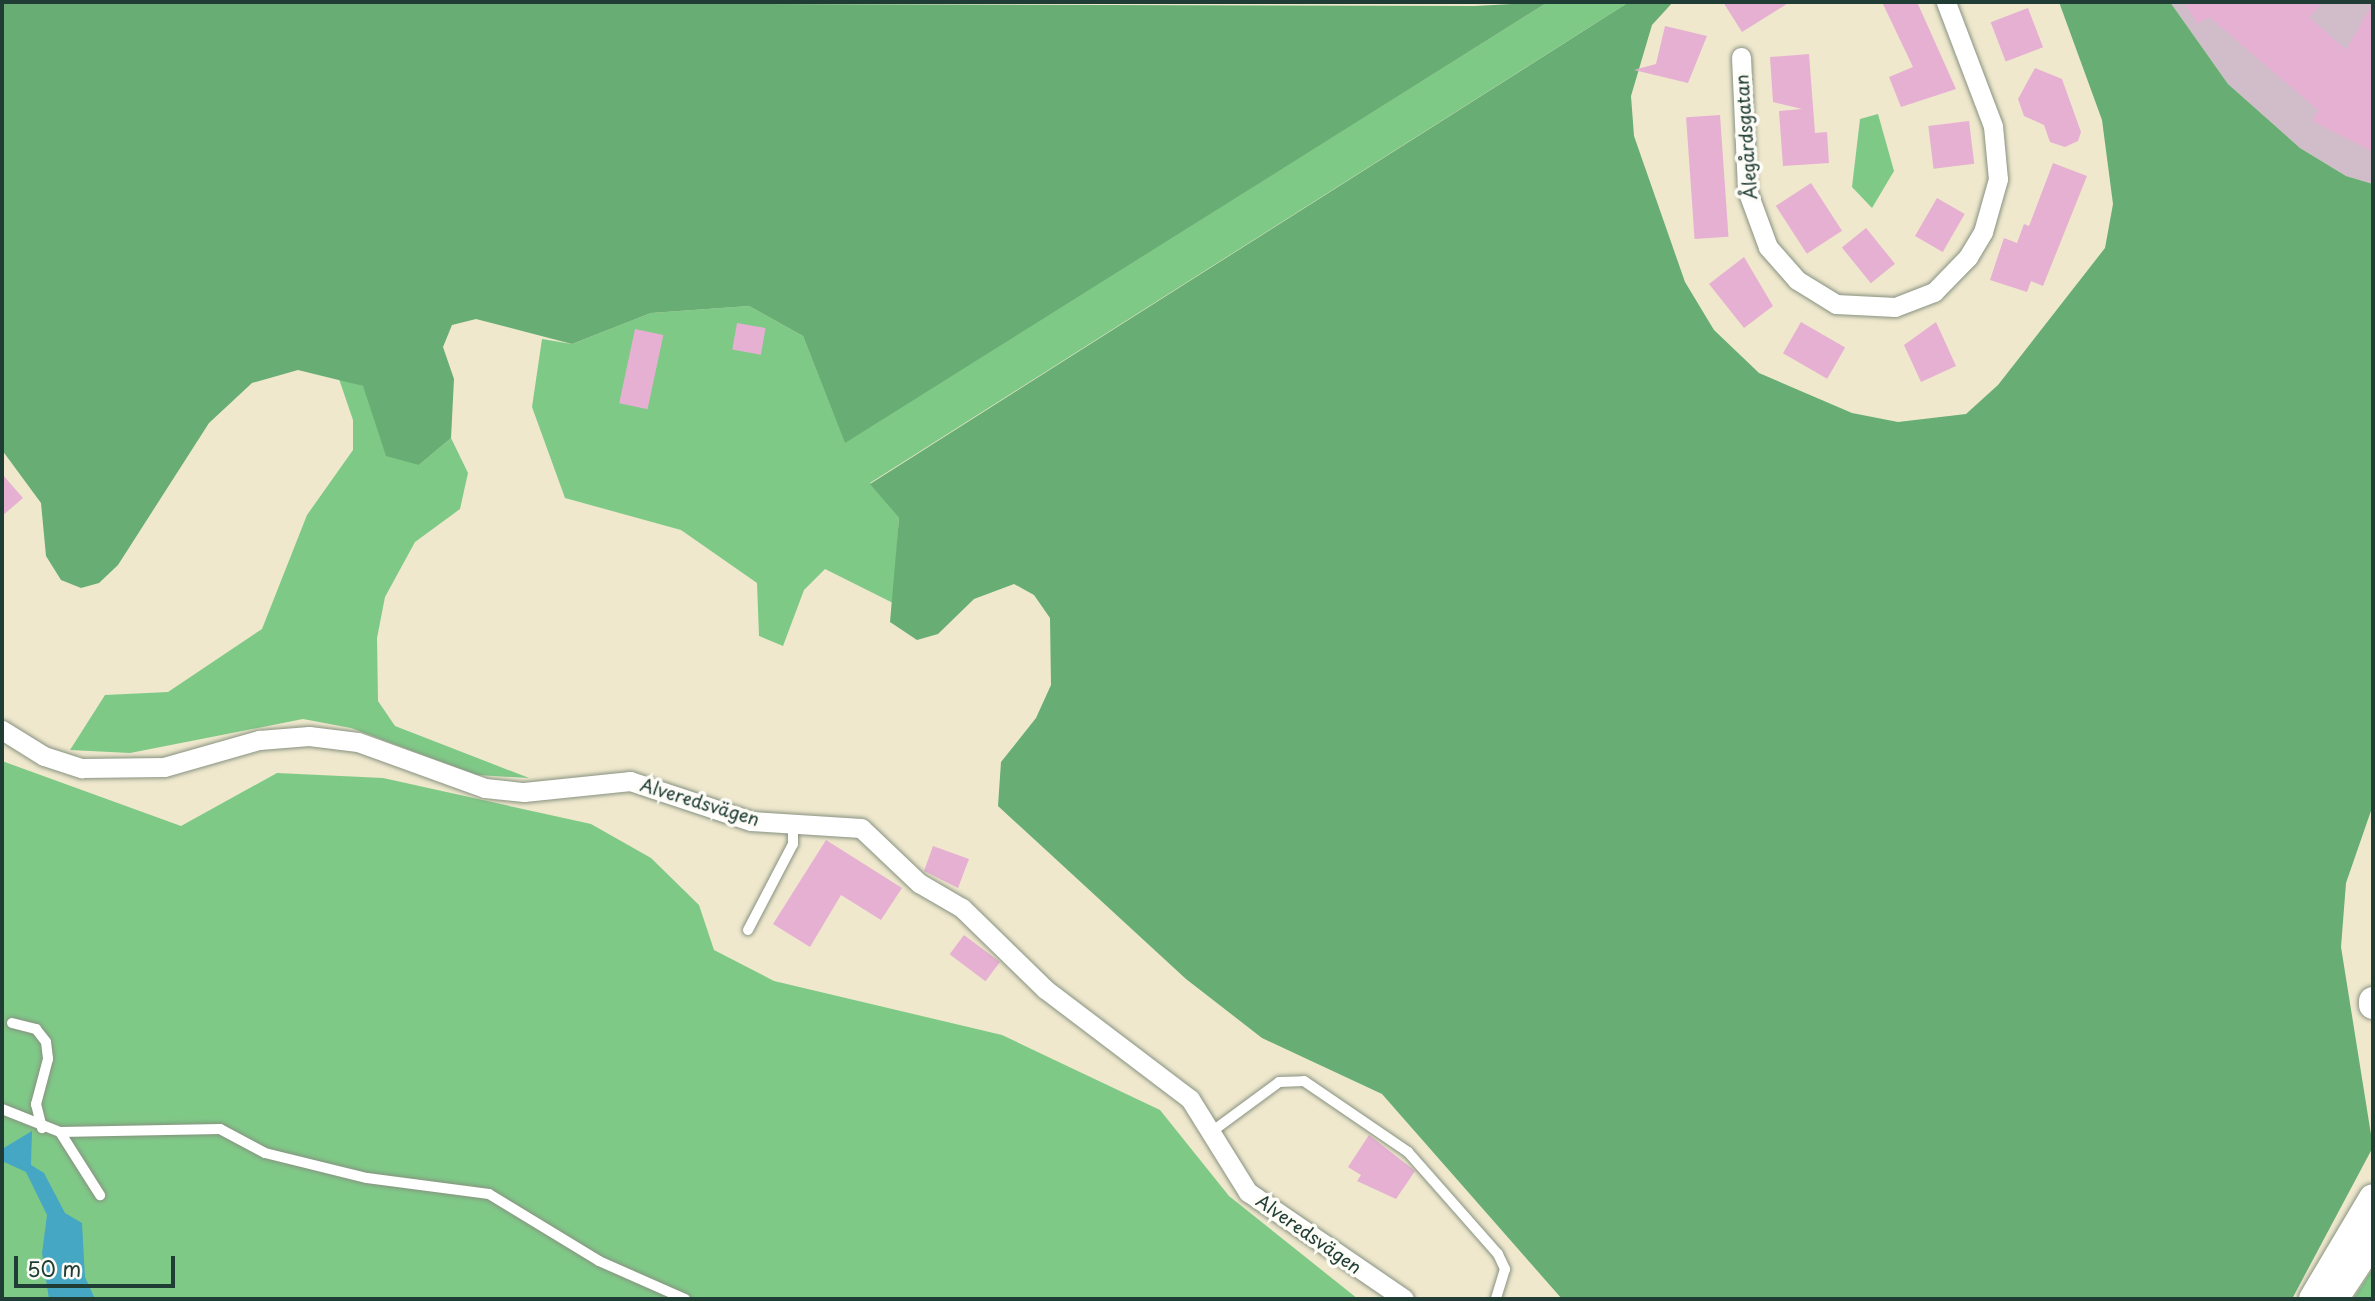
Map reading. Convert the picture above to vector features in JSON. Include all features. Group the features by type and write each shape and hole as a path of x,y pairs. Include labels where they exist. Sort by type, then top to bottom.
{"street":[{"name":"Ålegårdsgatan","path":"1741,57 1748,190 1768,247 1797,280 1836,304 1895,307 1934,292 1968,257 1983,232 1997,178 1993,126 1945,2"},
{"name":"Alveredsvägen","path":"2,730 44,756 125,771 259,740 309,736 358,743 485,788 524,792 630,781 751,821 861,828 919,883 962,908 1045,989 1190,1099 1214,1130 1248,1192 1405,1299"},
{"path":"2313,1299 2373,1198"},
{"path":"2334,1299 2373,1240"}],"lane":[{"path":"748,930 793,844 793,824"},
{"path":"12,1023 36,1029 46,1042 48,1059 36,1104 42,1128"},
{"path":"1214,1130 1279,1082 1304,1081 1408,1152 1498,1254 1505,1269 1496,1299"},
{"path":"2,1110 42,1128 60,1132 220,1129 265,1153 367,1178 489,1194 599,1261 685,1299"},
{"path":"60,1132 100,1195"}],"shaded area":[{"path":"2170,2 2373,2 2373,184 2346,176 2300,148 2228,84"}],"green space":[{"path":"2,2 1475,6 1548,2 845,443 803,336 749,306 651,313 572,344 476,319 452,325 443,347 454,379 451,438 419,465 386,456 363,386 298,370 252,383 209,423 118,565 99,583 81,588 61,580 46,556 41,503 2,450"},
{"path":"1548,2 1629,2 870,483 899,518 893,603 825,569 804,590 783,646 759,636 757,583 681,530 565,498 532,407 542,339 572,344 651,313 749,306 803,336 845,442"},
{"path":"1629,2 1673,2 1652,25 1631,96 1634,136 1685,282 1714,330 1759,373 1852,413 1898,422 1966,414 1998,385 2105,248 2113,204 2102,120 2059,2 2170,2 2228,84 2300,148 2346,176 2373,184 2373,805 2346,883 2341,947 2373,1147 2292,1299 1562,1299 1382,1094 1262,1038 1186,979 998,806 1001,762 1036,718 1051,685 1050,618 1034,595 1014,584 974,599 938,634 917,640 890,622 899,518 870,484"},
{"path":"1878,114 1894,171 1872,208 1852,187 1860,119"},
{"path":"339,379 363,386 419,465 451,438 468,473 460,509 415,542 385,597 377,638 378,701 395,726 529,778 477,775 351,728 303,719 130,753 70,750 105,695 168,692 262,629 307,515 353,450 353,420"},
{"path":"2,761 181,826 277,773 383,778 591,824 651,858 699,905 714,950 774,981 1002,1035 1160,1110 1229,1196 1358,1299 2,1299"},
{"path":"2373,1268 2373,1299 2353,1299"}],"water":[{"path":"32,1131 31,1165 44,1173 65,1213 82,1223 85,1277 95,1299 49,1299 42,1253 47,1215 26,1172 2,1161 2,1149"}],"building":[{"path":"1723,2 1790,2 1742,32"},
{"path":"1882,2 1917,2 1956,89 1901,107 1889,77 1913,67"},
{"path":"2184,2 2323,2 2309,17 2346,50 2373,2 2373,152 2312,121 2318,110 2209,17 2198,24"},
{"path":"2028,8 2043,47 2006,62 1991,22"},
{"path":"1665,26 1707,36 1688,83 1634,70 1656,64"},
{"path":"1809,54 1815,133 1827,132 1829,163 1783,166 1779,111 1802,109 1773,102 1770,57"},
{"path":"2035,68 2062,79 2081,132 2078,141 2065,147 2050,142 2044,125 2024,116 2018,99"},
{"path":"1720,115 1729,237 1695,239 1686,117"},
{"path":"1969,121 1974,164 1934,169 1928,126"},
{"path":"2053,163 2087,176 2043,286 2031,281 2027,292 1990,280 2004,238 2017,243 2024,224 2029,226"},
{"path":"1811,183 1842,231 1807,254 1776,206"},
{"path":"1937,198 1965,214 1943,252 1915,236"},
{"path":"1866,228 1895,264 1871,283 1842,248"},
{"path":"1744,257 1773,306 1744,328 1709,284"},
{"path":"1801,322 1845,348 1827,379 1783,353"},
{"path":"1936,322 1956,366 1921,382 1904,345"},
{"path":"737,323 766,328 761,355 732,350"},
{"path":"635,329 663,335 648,409 619,403"},
{"path":"2,474 23,498 2,516"},
{"path":"826,840 902,888 881,920 841,895 810,947 773,924"},
{"path":"933,846 969,859 958,888 924,871"},
{"path":"964,935 1000,962 985,981 950,954"},
{"path":"1369,1135 1415,1171 1396,1199 1357,1181 1361,1175 1348,1167"}]}
